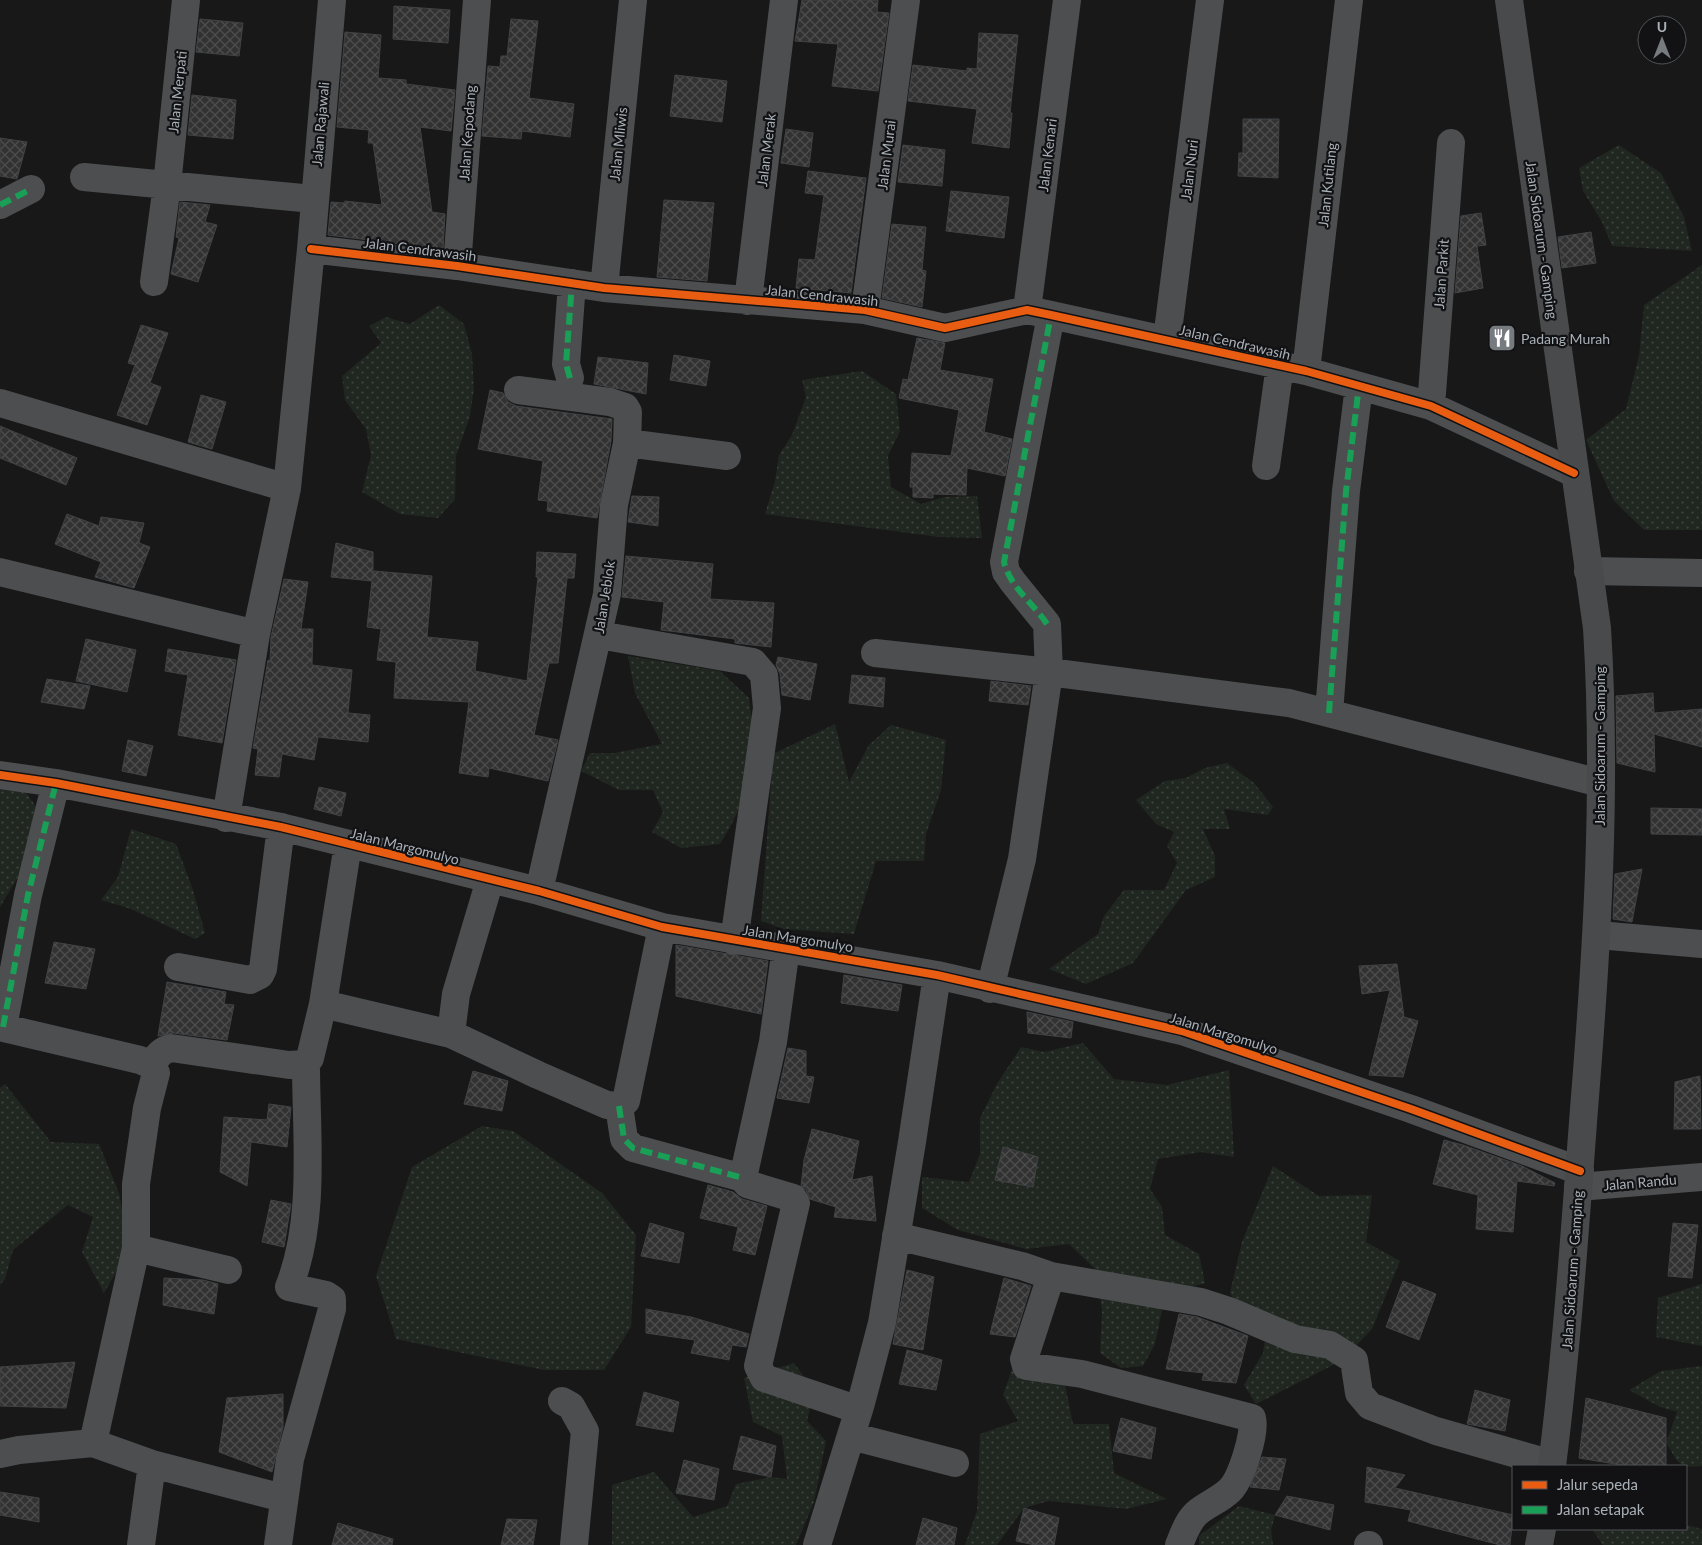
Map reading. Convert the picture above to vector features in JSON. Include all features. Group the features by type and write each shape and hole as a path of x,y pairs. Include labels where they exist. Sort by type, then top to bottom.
{"main road":[{"name":"Jalan Sidoarum - Gamping","path":"1509,0 1597,628 1602,703 1598,935 1566,1343 1552,1465"},
{"path":"1539,1545 1542,1530"}],"street":[{"name":"Jalan Merpati","path":"154,282 167,185 186,0"},
{"name":"Jalan Rajawali","path":"226,818 256,634 287,488 311,249 332,0"},
{"name":"Jalan Kepodang","path":"457,266 477,0"},
{"name":"Jalan Mliwis","path":"604,288 632,0"},
{"name":"Jalan Merak","path":"748,301 784,0"},
{"name":"Jalan Murai","path":"865,310 906,0"},
{"name":"Jalan Kenari","path":"990,988 1022,859 1049,672 1047,624 1013,582 1004,562 1039,313 1067,0"},
{"name":"Jalan Nuri","path":"1167,339 1210,0"},
{"name":"Jalan Kutilang","path":"1306,371 1348,0"},
{"name":"Jalan Parkit","path":"1431,406 1452,142"},
{"path":"84,177 314,199"},
{"path":"0,205 31,189"},
{"name":"Jalan Cendrawasih","path":"311,249 457,266 604,288 865,310 945,328 1039,313 1167,339 1306,371 1431,406 1574,473"},
{"path":"570,378 566,364 572,283"},
{"path":"1266,466 1280,365"},
{"path":"1328,713 1346,491 1359,386"},
{"name":"Jalan Jeblok","path":"518,390 583,397 621,404 628,412 627,443 614,505 611,565 598,635 539,891"},
{"path":"0,403 287,488"},
{"path":"627,443 727,456"},
{"path":"1588,571 1702,573"},
{"path":"0,572 256,634"},
{"path":"598,635 753,662 764,675 767,708 734,940"},
{"path":"875,653 1049,672 1289,703 1600,783"},
{"name":"Jalan Margomulyo","path":"0,775 56,783 226,818 281,827 539,891 662,927 937,975 1200,1037 1579,1179"},
{"path":"56,783 28,894 2,1027 140,1060 151,1065 156,1072 147,1108 136,1184 136,1248 94,1443"},
{"path":"178,967 250,980 260,975 263,969 281,827"},
{"path":"278,1545 290,1459 332,1309 332,1299 326,1295 289,1287 298,1264 306,1212 306,1064 310,1058 323,1004 348,844"},
{"path":"451,1034 456,994 490,880"},
{"path":"323,1004 451,1034 538,1076 607,1105 619,1106 626,1101 662,927"},
{"path":"1598,935 1702,944"},
{"path":"743,1178 773,1042 786,948"},
{"path":"817,1545 851,1436 882,1323 937,975"},
{"path":"151,1065 157,1056 171,1048 289,1065 306,1064"},
{"path":"619,1106 624,1139 633,1148 743,1178 747,1184 793,1198 796,1203 758,1366 764,1378 858,1410"},
{"name":"Jalan Randu","path":"1579,1179 1702,1177"},
{"path":"896,1236 1022,1266 1051,1276 1202,1302 1295,1339 1330,1345 1354,1360 1359,1393 1370,1406 1436,1431 1552,1465"},
{"path":"136,1248 228,1270"},
{"path":"1051,1276 1024,1359 1026,1366 1082,1374 1252,1418 1254,1426 1241,1472 1230,1490 1197,1512 1187,1524 1179,1545"},
{"path":"562,1401 571,1406 585,1431 574,1545"},
{"path":"851,1436 955,1463"},
{"path":"0,1454 19,1450 94,1443 152,1464 284,1498"},
{"path":"141,1545 152,1464"}],"shaded area":[{"path":"1619,145 1661,173 1684,217 1692,251 1612,246 1602,222 1583,191 1579,168"},
{"path":"1702,265 1702,530 1644,530 1614,501 1586,440 1626,409 1639,356 1644,305"},
{"path":"439,305 464,324 472,354 474,389 470,416 456,456 455,499 438,518 400,514 362,492 371,455 366,429 345,400 342,376 381,343 369,326 386,317 410,324"},
{"path":"862,371 896,394 900,431 888,456 891,487 921,504 944,497 977,496 982,538 939,537 765,514 775,481 779,455 792,435 806,397 802,380"},
{"path":"628,656 720,671 749,698 753,725 753,772 739,809 720,844 681,848 652,832 663,812 653,790 619,790 581,771 590,753 614,753 662,744 635,693"},
{"path":"835,724 849,782 869,745 891,725 946,740 941,790 926,834 924,861 876,861 854,934 784,929 761,921 773,754"},
{"path":"1227,763 1254,783 1273,807 1268,815 1224,809 1230,829 1203,829 1215,856 1215,877 1186,890 1133,963 1086,984 1049,969 1098,934 1104,916 1124,890 1164,890 1177,863 1167,846 1174,832 1156,824 1136,800 1165,781 1186,778 1205,768"},
{"path":"0,790 25,791 37,808 35,849 0,907"},
{"path":"131,829 176,844 193,890 205,933 195,939 131,909 101,900 118,877"},
{"path":"1083,1043 1114,1079 1167,1085 1229,1070 1234,1157 1201,1152 1158,1159 1150,1189 1162,1207 1165,1235 1199,1254 1205,1283 1165,1295 1155,1344 1143,1366 1121,1368 1100,1353 1102,1312 1097,1271 1069,1244 1026,1249 958,1230 922,1208 922,1177 969,1182 980,1154 980,1118 997,1084 1021,1047 1044,1052"},
{"path":"5,1084 51,1142 99,1144 119,1193 130,1249 104,1293 82,1252 93,1217 68,1205 13,1250 5,1279 0,1285 0,1088"},
{"path":"482,1126 513,1131 602,1193 636,1235 631,1327 604,1370 544,1370 396,1339 376,1276 412,1167"},
{"path":"1273,1166 1319,1196 1372,1195 1366,1242 1400,1261 1372,1329 1343,1360 1256,1404 1244,1385 1263,1353 1268,1320 1242,1314 1230,1293 1242,1242"},
{"path":"1702,1284 1702,1346 1656,1337 1658,1298"},
{"path":"1015,1361 1064,1380 1073,1424 1109,1424 1114,1473 1167,1499 1126,1509 1049,1501 1024,1508 997,1545 965,1545 977,1511 980,1434 1018,1421 1003,1395"},
{"path":"794,1363 814,1390 807,1421 826,1441 814,1502 796,1545 612,1545 612,1485 654,1472 693,1517 727,1506 736,1484 771,1477 787,1479 782,1436 753,1422 744,1378"},
{"path":"1702,1366 1702,1466 1683,1465 1677,1460 1666,1443 1677,1412 1660,1407 1629,1390 1661,1371"},
{"path":"1239,1506 1275,1515 1271,1530 1273,1545 1199,1545 1199,1536"},
{"path":"1687,1525 1702,1529 1702,1545 1603,1545 1593,1530 1687,1530"}],"building":[{"path":"802,0 878,0 877,12 889,13 878,91 832,86 838,44 795,41"},
{"path":"394,6 450,10 448,43 393,39"},
{"path":"200,19 243,23 239,56 196,52"},
{"path":"511,19 538,21 529,98 574,104 570,137 522,131 521,139 482,136 488,66 500,67 501,56 507,56"},
{"path":"345,32 381,35 378,78 406,80 406,84 455,90 451,131 420,127 432,212 445,214 443,249 328,235 331,202 344,203 345,201 382,205 373,143 368,143 369,130 337,127"},
{"path":"979,33 1018,35 1010,113 1012,113 1009,148 972,143 977,109 908,101 913,65 967,71 967,68 977,69"},
{"path":"675,75 727,81 722,122 670,116"},
{"path":"192,95 236,100 233,139 188,135"},
{"path":"1243,119 1279,119 1278,178 1238,176 1239,153 1243,153"},
{"path":"786,129 813,133 809,167 781,163"},
{"path":"0,138 27,142 17,179 0,176"},
{"path":"903,145 945,150 942,186 898,182"},
{"path":"808,171 866,178 851,293 796,288 799,259 815,260 824,195 805,193"},
{"path":"951,191 1009,197 1004,238 946,231"},
{"path":"664,200 714,203 707,281 657,277"},
{"path":"180,202 210,205 205,222 217,225 198,282 171,274 179,238 176,237"},
{"path":"1481,213 1486,245 1477,246 1483,288 1455,293 1461,216"},
{"path":"892,224 926,227 922,270 926,271 922,307 882,298"},
{"path":"1591,232 1596,263 1562,268 1558,237"},
{"path":"141,325 168,333 150,383 161,387 147,425 117,415 135,365 128,363"},
{"path":"917,338 945,343 940,370 993,379 984,432 1012,439 1005,476 967,468 966,495 933,494 933,498 913,497 913,487 910,487 912,453 951,456 959,410 899,398 903,379 908,380"},
{"path":"674,355 710,361 706,386 670,380"},
{"path":"598,357 648,363 646,394 594,384"},
{"path":"490,390 503,393 508,402 516,406 612,419 611,441 597,518 547,511 548,501 538,500 543,461 478,449"},
{"path":"201,395 226,402 212,449 188,442"},
{"path":"0,426 77,458 66,485 0,458"},
{"path":"632,496 659,497 658,526 628,522"},
{"path":"67,514 99,526 101,517 144,523 139,543 150,547 134,588 95,577 101,562 55,544"},
{"path":"336,543 373,552 373,576 374,571 432,576 427,637 478,642 475,671 527,681 538,577 536,577 537,552 576,554 574,578 567,578 558,663 549,663 534,735 558,740 548,781 489,768 488,777 459,773 469,702 394,698 396,662 377,660 381,629 367,627 372,581 331,577"},
{"path":"626,556 713,564 710,599 774,603 771,647 735,643 735,639 661,630 664,602 622,597"},
{"path":"284,579 308,582 301,629 313,629 312,665 352,670 348,713 370,715 368,742 318,737 314,760 282,754 279,777 255,775 258,749 253,748 268,660 270,661 271,637"},
{"path":"86,639 136,650 127,692 76,681"},
{"path":"168,649 236,660 222,743 178,735 188,675 165,671"},
{"path":"778,657 817,664 810,700 782,695 780,674 776,665"},
{"path":"852,675 885,678 883,707 849,703"},
{"path":"47,679 90,686 84,709 41,702"},
{"path":"991,681 1031,686 1028,705 989,701"},
{"path":"1653,693 1654,713 1702,709 1702,747 1654,734 1655,772 1617,763 1616,696"},
{"path":"128,740 153,746 146,776 122,771"},
{"path":"319,787 346,793 341,816 314,809"},
{"path":"1651,808 1702,809 1702,835 1651,834"},
{"path":"1642,869 1632,922 1613,919 1615,874"},
{"path":"54,942 95,949 86,989 45,983"},
{"path":"676,945 768,961 761,1014 676,996"},
{"path":"1397,964 1404,1017 1418,1021 1403,1077 1369,1075 1390,990 1362,994 1359,966"},
{"path":"844,975 902,985 898,1011 841,1003"},
{"path":"167,982 226,992 224,1004 234,1005 227,1040 173,1033 158,1036"},
{"path":"1027,1012 1073,1022 1071,1038 1028,1033"},
{"path":"788,1048 806,1051 806,1076 814,1077 809,1103 777,1098"},
{"path":"473,1071 508,1081 502,1111 464,1104"},
{"path":"1700,1076 1701,1129 1674,1129 1675,1082"},
{"path":"269,1104 291,1107 287,1147 251,1142 247,1186 220,1172 224,1117 267,1120"},
{"path":"812,1129 859,1141 852,1180 872,1176 876,1221 834,1217 836,1207 810,1199 806,1190 801,1186 804,1160"},
{"path":"1444,1140 1522,1166 1555,1183 1554,1186 1517,1181 1513,1232 1476,1229 1478,1195 1433,1184"},
{"path":"1003,1147 1038,1157 1033,1187 995,1180"},
{"path":"708,1185 733,1192 742,1199 767,1206 755,1255 733,1250 738,1227 700,1218"},
{"path":"271,1200 291,1204 284,1247 262,1242"},
{"path":"650,1223 684,1233 679,1263 641,1256"},
{"path":"1673,1223 1698,1225 1692,1278 1668,1276"},
{"path":"907,1270 934,1277 923,1350 893,1344"},
{"path":"164,1278 203,1280 218,1284 214,1314 163,1305"},
{"path":"1004,1278 1031,1286 1015,1337 990,1334"},
{"path":"1403,1281 1436,1294 1419,1340 1386,1327"},
{"path":"646,1309 691,1317 749,1334 746,1347 732,1345 729,1360 691,1353 695,1340 646,1333"},
{"path":"1179,1314 1197,1317 1248,1336 1236,1383 1202,1380 1204,1373 1166,1369"},
{"path":"907,1350 942,1360 936,1390 899,1384"},
{"path":"75,1362 66,1408 0,1406 0,1367"},
{"path":"1475,1390 1510,1400 1505,1431 1467,1424"},
{"path":"644,1392 679,1402 673,1432 636,1425"},
{"path":"283,1394 283,1427 272,1472 219,1452 227,1398"},
{"path":"1586,1398 1666,1418 1666,1465 1621,1465 1579,1458"},
{"path":"1121,1418 1156,1428 1151,1459 1113,1451"},
{"path":"741,1436 776,1446 771,1477 733,1469"},
{"path":"1262,1457 1286,1459 1279,1490 1250,1487"},
{"path":"684,1460 719,1469 714,1500 676,1493"},
{"path":"1367,1467 1405,1475 1395,1488 1512,1515 1510,1545 1500,1545 1408,1521 1411,1510 1365,1502"},
{"path":"0,1492 39,1498 39,1522 0,1515"},
{"path":"1287,1496 1334,1505 1330,1530 1275,1515"},
{"path":"1024,1508 1059,1518 1054,1545 1035,1545 1016,1541"},
{"path":"923,1518 957,1528 954,1545 916,1545"},
{"path":"507,1519 537,1520 533,1545 501,1545"},
{"path":"338,1523 393,1539 392,1545 332,1545"}],"marked path":[{"path":"0,205 31,189"},
{"path":"570,378 566,364 572,283"},
{"path":"1047,624 1011,579 1004,562 1051,315"},
{"path":"1329,713 1346,491 1359,386"},
{"path":"3,1027 28,895 56,783"},
{"path":"619,1106 624,1139 633,1148 743,1178"}],"cycle path":[{"path":"311,249 457,266 604,288 865,310 945,328 1027,310 1306,371 1431,406 1574,473"},
{"path":"0,775 56,783 281,827 539,891 662,927 937,975 1182,1031 1411,1109 1580,1171"}],"place":[{"name":"Padang Murah","path":"1502,338"}]}
